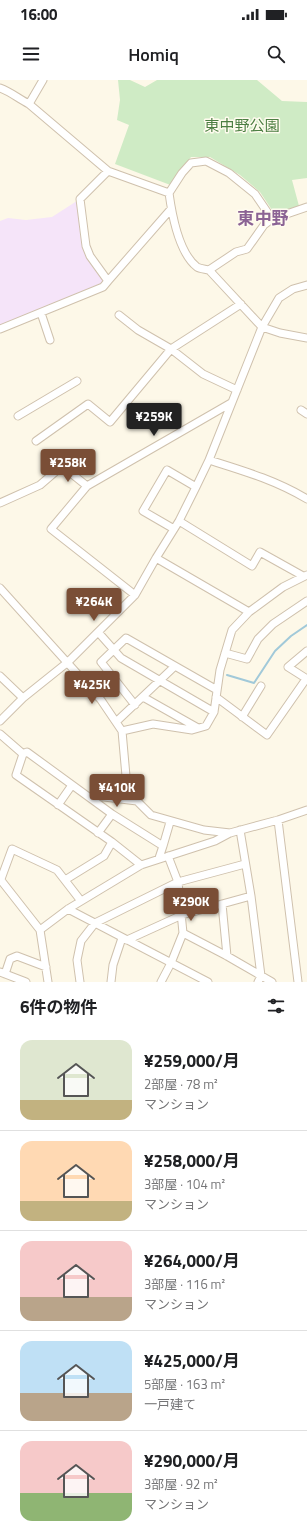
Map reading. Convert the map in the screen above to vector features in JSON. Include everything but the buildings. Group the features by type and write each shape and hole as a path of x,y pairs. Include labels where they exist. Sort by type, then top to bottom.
{"street":[{"path":"30,104 43,80"},
{"path":"0,88 11,92 18,98 30,104 108,171 169,193"},
{"path":"272,219 255,194 229,173 206,161 191,163 182,173 169,193 173,220 187,255 198,268 209,270 262,327 280,333 307,338"},
{"path":"108,171 80,199 86,246 90,256 108,281"},
{"path":"209,270 236,252 247,249 264,225 272,219 307,207"},
{"path":"0,329 103,288 171,209"},
{"path":"0,721 22,698 68,662 135,595 179,521 209,460 262,327 279,298 294,289 307,286"},
{"path":"36,441 88,404 110,422 171,349 241,304"},
{"path":"41,313 50,340"},
{"path":"119,315 138,330 171,349 203,374 237,390"},
{"path":"18,416 77,381"},
{"path":"135,595 51,529 87,486 231,403"},
{"path":"209,460 267,478 307,499"},
{"path":"0,503 40,484 62,466 87,486"},
{"path":"174,529 143,511 167,470 196,487"},
{"path":"179,521 252,566 260,552 305,575"},
{"path":"156,558 249,612"},
{"path":"122,731 153,724 192,730 206,726 214,712 220,670 232,630 249,612 283,587 305,575"},
{"path":"0,588 101,700 122,731 126,776 137,801 151,816 204,830 230,833"},
{"path":"225,653 247,659 258,639 273,624 307,601"},
{"path":"98,632 121,658 214,712"},
{"path":"135,704 101,662 126,638 175,666 216,694 242,717 268,735 307,679 288,667 307,651"},
{"path":"116,722 175,666"},
{"path":"0,676 22,698"},
{"path":"242,717 261,686"},
{"path":"144,697 198,728"},
{"path":"0,734 23,754 26,752 112,814 163,846"},
{"path":"23,754 16,776 112,842 141,865"},
{"path":"58,805 72,785"},
{"path":"92,799 96,796 137,801"},
{"path":"40,930 68,909 141,865 214,841 230,833 278,820 307,810"},
{"path":"98,833 112,814"},
{"path":"278,820 298,982 307,981"},
{"path":"159,858 170,822"},
{"path":"240,830 251,896 259,979"},
{"path":"65,880 104,856 112,842"},
{"path":"48,982 40,930 0,879 12,849 57,870 81,901"},
{"path":"161,982 171,963 183,933 178,882 168,856"},
{"path":"80,982 77,960 81,941 95,923 178,882 245,864"},
{"path":"111,982 113,965 125,939 182,915 251,896"},
{"path":"222,904 227,956"},
{"path":"68,909 208,982"},
{"path":"183,933 227,956 259,979 272,982"},
{"path":"26,982 2,973 10,959 17,956 46,968"}],"shaded area":[{"path":"80,199 86,246 108,281 0,329 0,221 8,218 26,220 52,217"}],"green space":[{"name":"東中野公園","path":"118,80 130,80 145,87 157,80 257,80 282,101 307,102 307,178 292,180 299,206 274,213 260,192 240,175 210,157 191,157 181,170 173,186 115,164 129,125 117,120 120,100"}],"waterway":[{"path":"227,675 254,683 275,651 291,636 307,625"}],"district":[{"name":"東中野","path":"263,218"}]}
